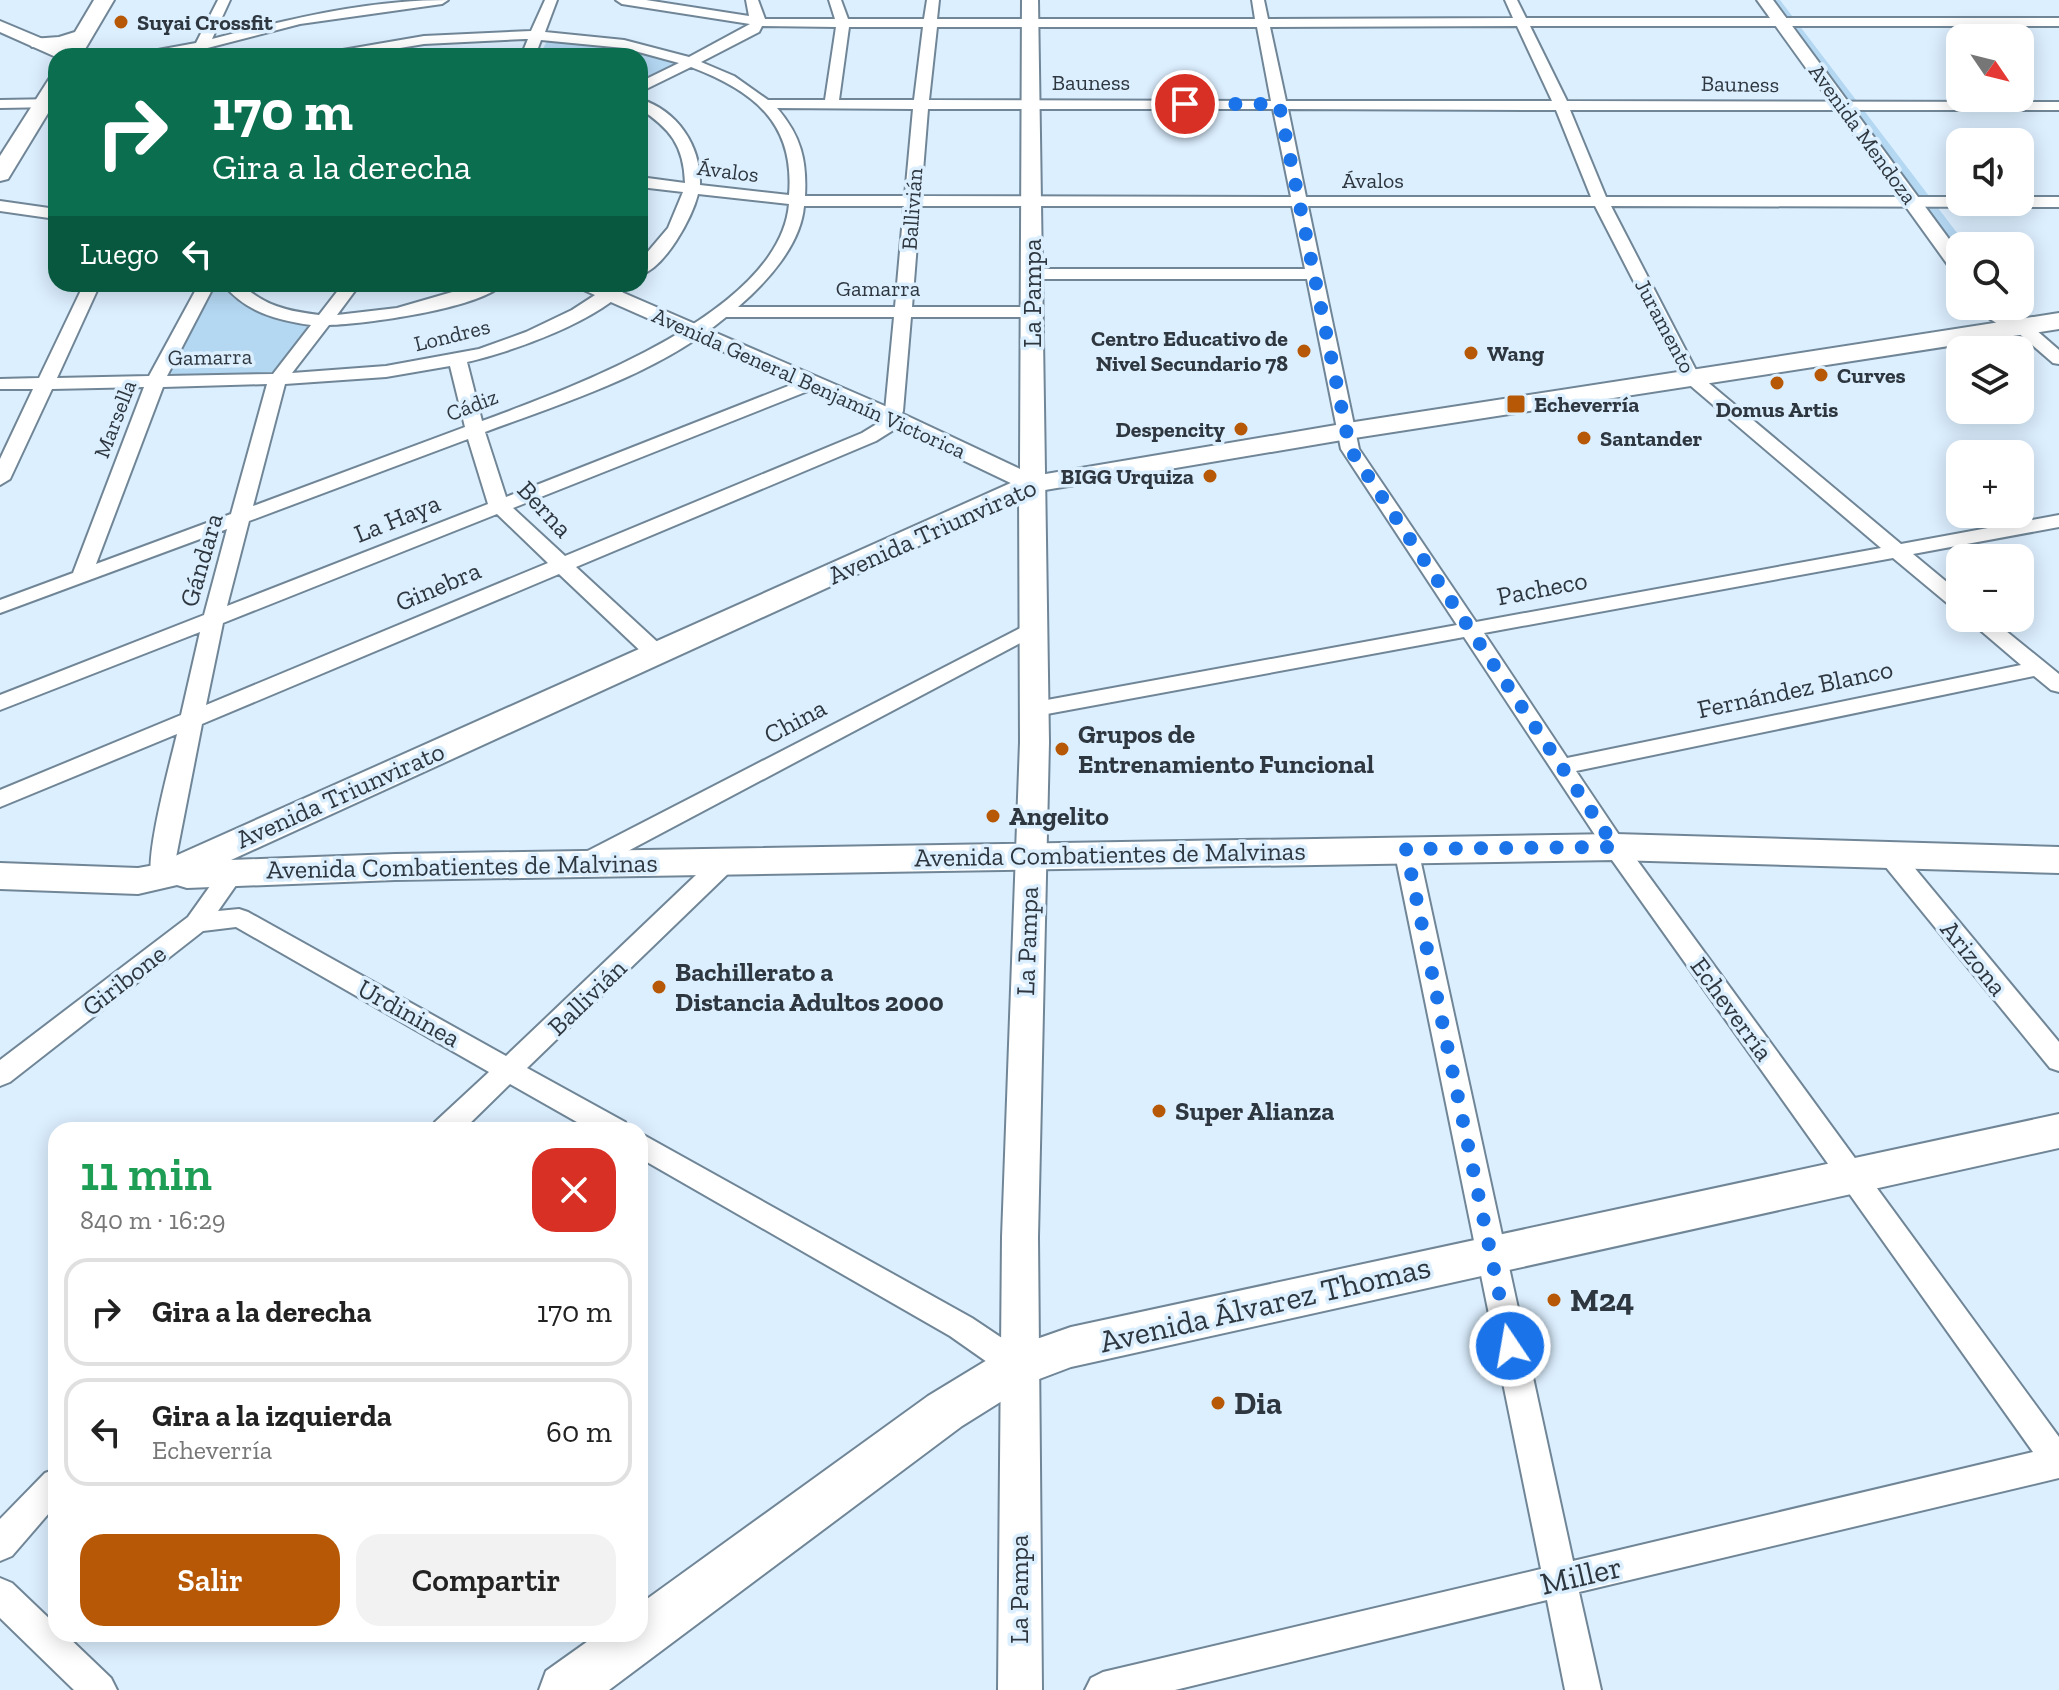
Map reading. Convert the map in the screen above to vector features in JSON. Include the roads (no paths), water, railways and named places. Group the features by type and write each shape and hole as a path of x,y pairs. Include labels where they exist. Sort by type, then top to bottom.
{"main road":[{"path":"75,48 104,0"},
{"path":"39,43 61,43 82,36"},
{"path":"0,174 48,100"},
{"name":"Avenida Triunvirato","path":"2034,319 2059,321"},
{"name":"Avenida Triunvirato","path":"0,876 138,881 162,877 1032,484 1691,377 2002,320"},
{"name":"Avenida Combatientes de Malvinas","path":"162,877 234,871 585,863 1615,847 2059,860"},
{"name":"Avenida Álvarez Thomas","path":"648,1629 896,1446 1018,1366 1071,1347 2059,1131"},
{"name":"Avenida Álvarez Thomas","path":"565,1690 630,1642"}],"street":[{"path":"202,45 224,0"},
{"path":"338,48 353,30 442,0"},
{"path":"531,48 551,0"},
{"path":"622,0 668,3 757,23 2059,22"},
{"path":"752,0 757,23"},
{"path":"831,104 843,22 835,0"},
{"name":"Ballivián","path":"893,418 911,202 933,0"},
{"name":"La Pampa","path":"1020,1690 1018,1366 1036,709 1032,628 1030,0"},
{"name":"Echeverría","path":"1258,0 1350,449 1615,847 2059,1462"},
{"name":"Juramento","path":"1511,0 1518,21 1561,104 1601,203 1691,377 1946,593"},
{"name":"Avenida Mendoza","path":"1765,0 1788,21 1924,204 1946,243"},
{"name":"Avenida Mendoza","path":"1780,0 1788,21"},
{"path":"648,84 749,32 757,23"},
{"path":"187,48 279,24 462,38 536,37 633,48"},
{"path":"0,26 51,48"},
{"path":"648,52 690,62 725,77 766,104"},
{"path":"0,104 48,93"},
{"name":"Bauness","path":"766,104 2059,106"},
{"name":"Cádiz","path":"0,607 475,430 624,370 694,332 724,312 765,271 787,235 799,201 801,188 795,145 780,119 766,104"},
{"path":"648,108 670,123 686,146 691,158 694,189 676,230 648,261"},
{"name":"Ávalos","path":"648,183 799,201 2059,202"},
{"name":"Avenida Mendoza","path":"1924,204 1953,232"},
{"path":"0,206 48,213"},
{"path":"1033,274 1316,274"},
{"path":"0,479 88,292"},
{"name":"Marsella","path":"81,578 155,382 177,331 202,292"},
{"path":"237,292 258,306 288,316 322,321 403,313 475,292"},
{"name":"Gándara","path":"162,877 166,837 213,619 277,380 346,292"},
{"name":"Londres","path":"277,380 379,374 458,361 532,336 611,292"},
{"name":"Avenida General Benjamín Victorica","path":"621,292 694,332 893,418 1032,484"},
{"name":"Gamarra","path":"724,312 1033,312"},
{"path":"2021,320 2059,359"},
{"name":"Berna","path":"458,361 475,430 499,506 657,654"},
{"name":"Gamarra","path":"0,384 277,380"},
{"name":"La Haya","path":"0,703 812,383"},
{"name":"Ginebra","path":"0,799 869,437 880,432 893,418"},
{"name":"Pacheco","path":"1036,709 2059,521"},
{"name":"China","path":"585,863 1032,628"},
{"path":"1994,632 2059,685"},
{"name":"Fernández Blanco","path":"1563,766 2038,668"},
{"path":"1406,849 1583,1690"},
{"name":"Arizona","path":"1889,854 2059,1061"},
{"name":"Ballivián","path":"454,1122 726,861"},
{"name":"Giribone","path":"0,1075 197,923 234,871"},
{"name":"Urdininea","path":"197,923 239,918 601,1122"},
{"path":"648,1149 961,1327 1018,1366"},
{"name":"Miller","path":"1103,1690 2059,1462"},
{"path":"0,1545 29,1509 48,1491"},
{"path":"0,1595 48,1641"},
{"path":"49,1642 99,1690"}],"place":[{"name":"Suyai Crossfit","path":"121,22"},
{"name":"Centro Educativo de Nivel Secundario 78","path":"1304,351"},
{"name":"Wang","path":"1471,353"},
{"name":"Curves","path":"1821,375"},
{"name":"Domus Artis","path":"1777,383"},
{"name":"Echeverría","path":"1516,404"},
{"name":"Despencity","path":"1241,429"},
{"name":"Santander","path":"1584,438"},
{"name":"BIGG Urquiza","path":"1210,476"},
{"name":"Grupos de Entrenamiento Funcional","path":"1062,749"},
{"name":"Angelito","path":"993,816"},
{"name":"Bachillerato a Distancia Adultos 2000","path":"659,987"},
{"name":"Super Alianza","path":"1159,1111"},
{"name":"M24","path":"1554,1300"},
{"name":"Dia","path":"1218,1403"}]}
